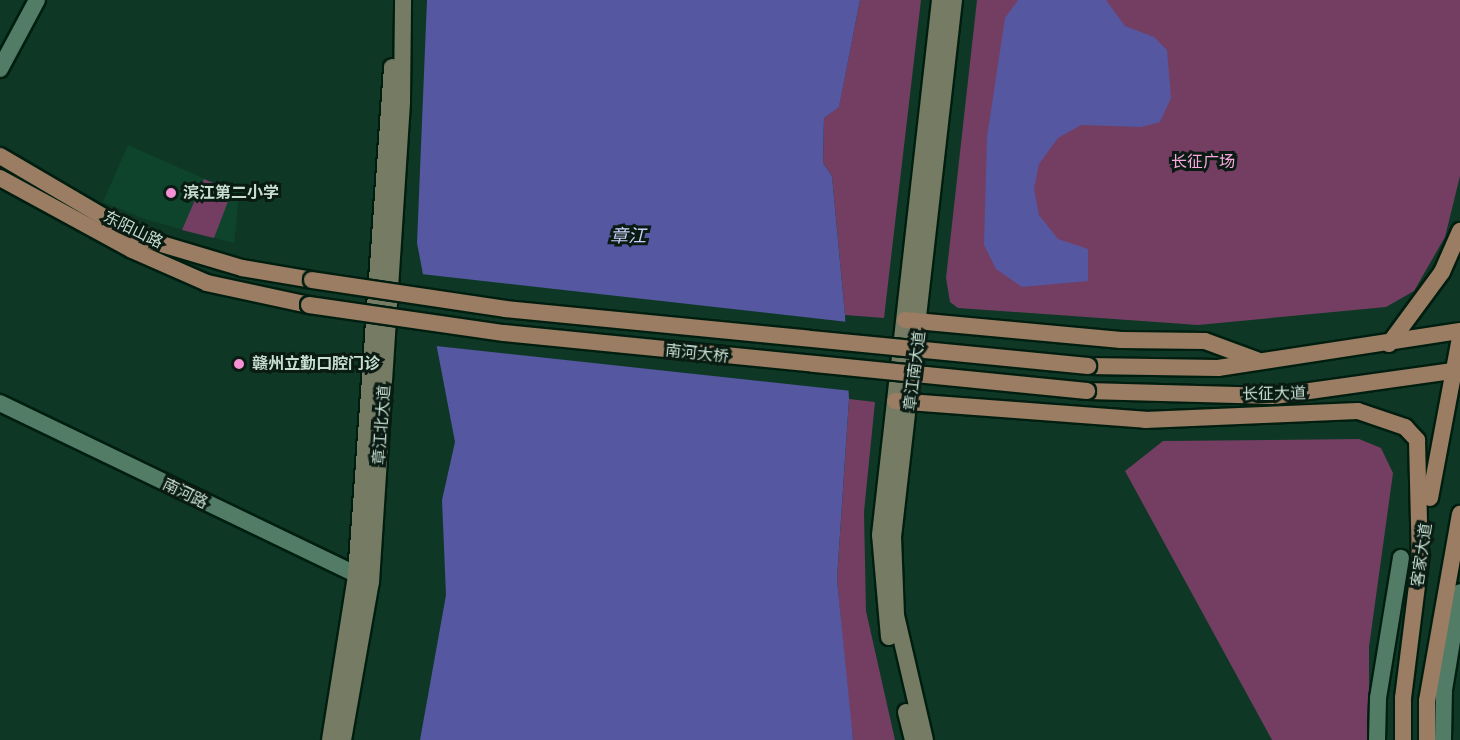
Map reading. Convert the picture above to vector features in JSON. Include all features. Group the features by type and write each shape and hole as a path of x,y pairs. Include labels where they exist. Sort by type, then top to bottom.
{"main road":[{"name":"章江北大道","path":"330,740 363,579 390,107 392,0"},
{"name":"章江北大道","path":"343,740 363,579 402,101 403,0"},
{"name":"章江南大道","path":"925,740 896,615 893,537 903,402 905,320 940,0"},
{"name":"章江南大道","path":"913,740 884,615 880,535 903,402 954,0"},
{"name":"东阳山路","path":"0,156 138,237 242,268 312,280"},
{"name":"东阳山路","path":"0,178 132,250 207,284 309,305"},
{"path":"1389,344 1442,272 1460,231"},
{"name":"南河大桥","path":"312,280 505,309 1088,366"},
{"name":"南河大桥","path":"309,305 527,335 1086,391"},
{"path":"905,320 1121,340 1205,341 1258,360"},
{"name":"长征大道","path":"1088,366 1197,369 1389,344 1460,330"},
{"name":"客家大道","path":"1403,740 1402,698 1420,562 1457,370 1460,338"},
{"name":"长征大道","path":"1086,391 1274,396 1337,389 1457,370"},
{"path":"1302,415 1337,389"},
{"path":"1202,394 1254,418"},
{"path":"903,402 1121,419 1254,418 1351,410 1413,433 1421,461 1420,562"},
{"name":"客家大道","path":"1427,740 1427,701 1460,514"},
{"path":"1449,571 1460,548"}],"street":[{"path":"0,69 37,0"},
{"name":"南河路","path":"0,402 363,579"},
{"path":"1377,740 1378,698 1401,558"},
{"path":"1443,740 1444,690 1460,592"}],"shaded area":[{"name":"滨江第二小学","path":"128,145 239,194 234,243 147,220 103,202"}],"green space":[{"path":"860,0 921,0 884,318 845,315 832,176 823,163 824,118 839,106"},
{"name":"长征广场","path":"977,0 1460,0 1460,176 1445,237 1414,291 1386,307 1198,325 958,308 950,302 946,278"},
{"path":"204,179 232,191 214,238 182,230"},
{"path":"849,399 875,402 864,512 866,611 895,740 853,740 837,579"},
{"path":"1359,439 1381,448 1393,473 1369,647 1369,740 1272,740 1125,471 1163,441"}],"water":[{"name":"章江","path":"427,0 860,0 839,107 824,118 823,163 832,176 845,315 849,399 837,579 853,740 420,740 446,595 442,500 455,442 417,243"},
{"path":"1018,0 1106,0 1125,26 1154,37 1167,50 1171,98 1160,122 1141,127 1081,125 1058,138 1039,164 1034,189 1039,215 1058,239 1088,249 1088,281 1022,287 996,269 984,245 987,137 1005,18"}],"pier":[{"path":"421,274 848,322 852,391 436,346"}],"place":[{"name":"滨江第二小学","path":"171,193"},
{"name":"赣州立勤口腔门诊","path":"239,364"}]}
